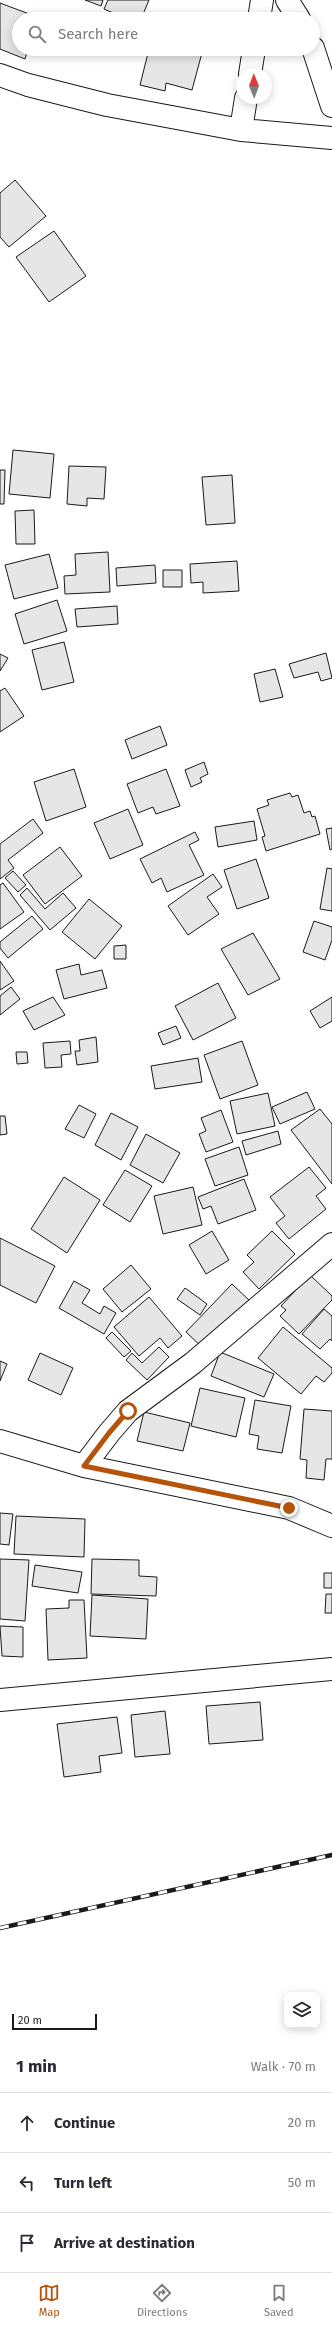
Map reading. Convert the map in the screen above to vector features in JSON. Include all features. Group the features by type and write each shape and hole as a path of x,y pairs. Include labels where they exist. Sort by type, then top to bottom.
{"street":[{"path":"260,12 262,0"},
{"path":"287,0 295,12"},
{"path":"251,68 253,56"},
{"path":"316,56 332,106"},
{"path":"0,75 28,85 107,105 241,130 332,138"},
{"path":"241,130 245,104"},
{"path":"84,1466 128,1411 192,1363 332,1244"},
{"path":"0,1441 84,1466 289,1508 332,1526"},
{"path":"0,1700 332,1669"}],"building":[{"path":"85,0 103,0 101,6"},
{"path":"108,0 149,0 144,12 111,12 104,9"},
{"path":"0,3 24,12 12,12 12,54 0,49"},
{"path":"18,56 26,56 25,59"},
{"path":"147,56 201,56 192,90 166,83 165,91 140,85"},
{"path":"15,180 46,216 9,247 0,237 0,193"},
{"path":"54,231 86,276 49,302 16,257"},
{"path":"13,450 54,454 50,498 9,494"},
{"path":"69,466 106,467 104,499 87,498 87,506 67,504"},
{"path":"0,470 5,470 4,504 0,504"},
{"path":"232,475 235,523 206,525 202,477"},
{"path":"34,510 35,544 16,544 15,511"},
{"path":"108,552 110,592 65,594 64,576 76,575 75,554"},
{"path":"49,554 58,588 14,599 5,565"},
{"path":"237,561 239,591 203,593 203,582 191,583 190,564"},
{"path":"155,565 156,583 117,586 116,568"},
{"path":"163,570 182,570 182,587 163,587"},
{"path":"57,600 67,631 24,644 15,614"},
{"path":"117,606 118,624 77,627 75,609"},
{"path":"64,642 74,682 42,690 32,650"},
{"path":"326,653 332,678 321,681 318,672 294,678 289,664"},
{"path":"0,654 8,658 0,671"},
{"path":"275,669 283,697 260,702 254,674"},
{"path":"5,688 24,716 0,732 0,691"},
{"path":"160,726 167,745 132,759 125,740"},
{"path":"204,762 208,774 200,778 202,782 191,787 185,770"},
{"path":"74,769 86,807 46,821 34,782"},
{"path":"166,769 180,806 156,814 153,807 138,813 127,784"},
{"path":"290,793 292,797 298,795 304,813 310,811 312,817 315,816 320,834 266,851 262,837 265,836 257,809 269,805 267,800"},
{"path":"128,809 143,845 110,859 94,823"},
{"path":"33,819 43,833 8,860 14,868 0,879 0,844"},
{"path":"254,821 257,840 218,847 215,827"},
{"path":"332,828 332,849 330,850 326,829"},
{"path":"195,832 199,840 189,845 204,875 167,892 161,878 152,883 140,859"},
{"path":"60,847 82,876 45,904 23,875"},
{"path":"256,859 269,898 237,909 224,870"},
{"path":"327,868 332,869 332,911 320,909"},
{"path":"13,871 26,885 18,892 5,878"},
{"path":"213,874 222,887 207,897 219,914 188,935 168,906"},
{"path":"3,883 24,912 0,929 0,885"},
{"path":"27,888 45,909 63,893 76,908 50,930 20,895"},
{"path":"89,899 122,926 95,959 62,932"},
{"path":"32,916 43,929 8,958 0,948 0,942"},
{"path":"314,921 332,927 332,940 325,960 303,952"},
{"path":"253,933 280,979 248,995 221,949"},
{"path":"126,945 126,959 114,959 114,946"},
{"path":"0,961 14,981 0,990"},
{"path":"79,964 81,975 102,970 107,988 64,999 56,970"},
{"path":"218,983 236,1018 193,1040 175,1006"},
{"path":"11,987 20,999 0,1015 0,996"},
{"path":"53,997 65,1015 34,1030 23,1011"},
{"path":"332,997 332,1021 320,1028 310,1011"},
{"path":"176,1026 181,1038 163,1045 158,1033"},
{"path":"96,1037 98,1062 77,1065 75,1051 80,1051 79,1040"},
{"path":"70,1041 71,1054 61,1055 62,1067 45,1068 43,1043"},
{"path":"242,1041 258,1085 220,1099 204,1055"},
{"path":"16,1052 27,1052 28,1063 17,1064"},
{"path":"198,1058 202,1082 155,1089 151,1066"},
{"path":"307,1092 315,1109 280,1124 272,1107"},
{"path":"268,1093 275,1126 237,1134 230,1101"},
{"path":"79,1105 96,1114 84,1138 65,1129"},
{"path":"320,1109 332,1124 332,1184 291,1130"},
{"path":"221,1110 233,1142 206,1152 199,1134 206,1131 201,1118"},
{"path":"111,1113 138,1127 121,1160 95,1145"},
{"path":"0,1116 5,1116 7,1134 0,1135"},
{"path":"278,1131 281,1144 246,1155 242,1141"},
{"path":"146,1134 180,1153 163,1183 130,1165"},
{"path":"239,1147 248,1175 215,1186 205,1159"},
{"path":"309,1167 326,1188 316,1196 326,1209 289,1239 276,1223 285,1216 270,1197"},
{"path":"125,1170 152,1186 130,1222 103,1205"},
{"path":"64,1177 100,1200 67,1253 31,1229"},
{"path":"244,1179 256,1210 218,1224 211,1206 203,1209 198,1197"},
{"path":"193,1187 202,1225 163,1234 154,1196"},
{"path":"212,1231 229,1260 206,1274 189,1245"},
{"path":"272,1231 295,1254 259,1289 243,1272 254,1262 247,1255"},
{"path":"0,1238 55,1266 36,1303 0,1285"},
{"path":"131,1265 151,1289 122,1312 103,1289"},
{"path":"310,1275 332,1296 332,1300 299,1334 280,1316 286,1310 281,1306"},
{"path":"74,1281 90,1290 82,1303 100,1314 104,1306 116,1313 104,1334 59,1308"},
{"path":"232,1284 250,1301 204,1349 186,1332"},
{"path":"185,1288 207,1304 200,1315 177,1299"},
{"path":"149,1297 182,1336 168,1348 160,1338 139,1356 114,1327"},
{"path":"324,1309 332,1316 332,1341 330,1339 320,1349 302,1334"},
{"path":"283,1327 332,1368 332,1373 324,1382 316,1376 301,1394 258,1358"},
{"path":"112,1332 131,1351 124,1357 106,1338"},
{"path":"159,1347 169,1357 147,1380 126,1360 132,1353 142,1363"},
{"path":"220,1352 274,1374 264,1397 211,1376"},
{"path":"40,1353 73,1368 61,1395 28,1380"},
{"path":"0,1361 7,1364 0,1381"},
{"path":"200,1388 245,1398 236,1437 191,1426"},
{"path":"255,1400 291,1406 282,1453 257,1449 259,1436 249,1434"},
{"path":"304,1409 332,1411 332,1459 326,1459 324,1480 306,1478 307,1460 300,1459"},
{"path":"144,1412 190,1423 183,1451 137,1441"},
{"path":"0,1513 13,1514 9,1545 0,1544"},
{"path":"16,1516 85,1519 84,1557 14,1554"},
{"path":"0,1559 29,1560 25,1621 0,1619"},
{"path":"92,1559 139,1560 139,1576 157,1577 156,1596 91,1594"},
{"path":"35,1565 82,1572 78,1593 32,1586"},
{"path":"324,1573 332,1573 332,1588 324,1588"},
{"path":"326,1594 332,1594 332,1613 325,1613"},
{"path":"92,1595 148,1599 146,1639 90,1636"},
{"path":"69,1600 84,1600 87,1658 48,1660 46,1609 69,1608"},
{"path":"0,1626 23,1627 23,1657 2,1656"},
{"path":"260,1702 263,1740 209,1744 206,1706"},
{"path":"165,1711 170,1754 135,1757 131,1715"},
{"path":"117,1717 122,1753 99,1756 101,1772 64,1777 57,1724"}],"railway":[{"path":"0,1928 332,1855"}],"route":[{"path":"128,1411 84,1466 289,1508"}]}
